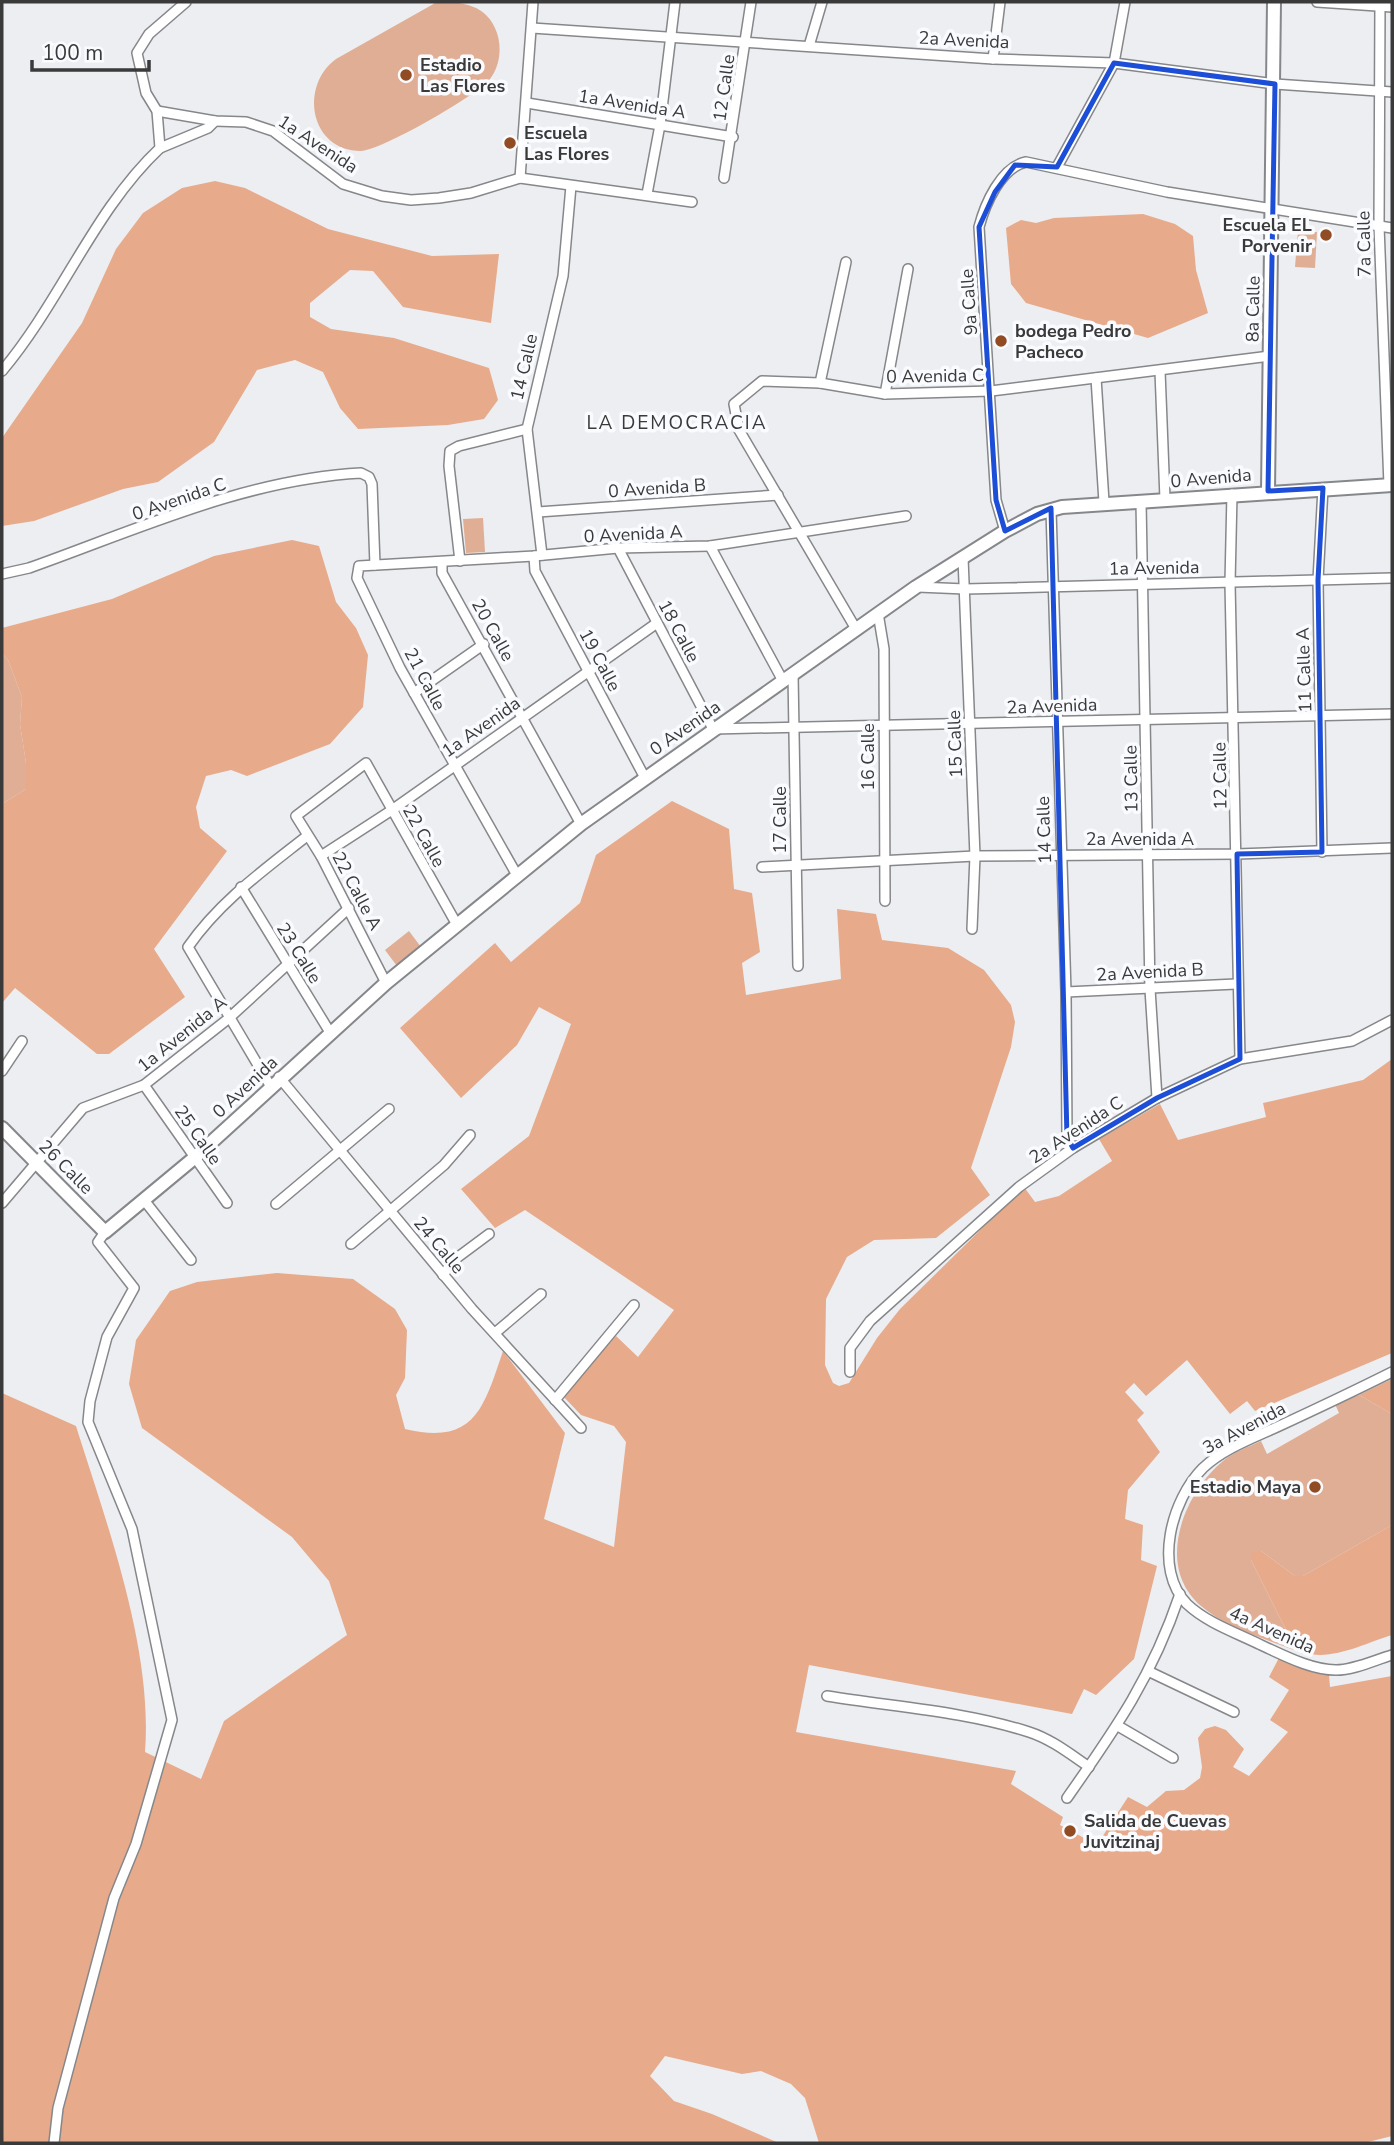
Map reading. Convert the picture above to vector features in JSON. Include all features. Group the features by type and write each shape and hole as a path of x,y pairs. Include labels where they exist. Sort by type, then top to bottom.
{"street":[{"path":"160,148 157,111 146,93 137,53 149,34 186,2"},
{"path":"520,178 533,2"},
{"path":"646,194 660,125 675,2"},
{"name":"12 Calle","path":"724,178 733,136 751,2"},
{"path":"809,46 822,2"},
{"path":"993,58 1000,2"},
{"path":"1125,2 1114,63 1057,167 1167,192 1392,228"},
{"name":"8a Calle","path":"1268,491 1274,2"},
{"path":"1317,2 1380,4 1392,7"},
{"name":"7a Calle","path":"1380,4 1379,226 1391,485"},
{"name":"2a Avenida","path":"532,28 993,58 1114,63 1275,84 1392,92"},
{"name":"1a Avenida A","path":"527,103 733,136"},
{"name":"1a Avenida","path":"157,111 215,121 246,122 273,131 343,184 382,196 411,200 439,198 471,193 520,178 692,202"},
{"path":"2,370 31,336 132,174 160,148 208,128 215,121"},
{"name":"9a Calle","path":"1005,531 996,500 979,227 983,212 1015,164 1026,162 1057,167"},
{"name":"14 Calle","path":"538,556 538,512 527,429 563,276 571,186"},
{"path":"820,383 846,262"},
{"path":"885,394 908,269"},
{"path":"1382,325 1392,326"},
{"name":"0 Avenida C","path":"778,495 738,430 734,404 762,381 820,383 885,394 991,391 1270,356"},
{"path":"1160,371 1164,499"},
{"path":"1096,378 1104,502"},
{"path":"460,561 449,466 450,451 459,446 527,429"},
{"name":"0 Avenida C","path":"2,574 29,568 217,501 292,480 361,473 369,477 372,484 375,565"},
{"name":"0 Avenida","path":"105,1232 193,1158 456,923 518,877 581,824 878,613 1005,531 1051,510 1104,502 1141,502 1268,491 1391,485"},
{"name":"11 Calle A","path":"1322,852 1318,580 1323,488"},
{"name":"12 Calle","path":"1233,494 1230,583 1235,718 1236,984 1240,1059"},
{"path":"778,495 856,629"},
{"name":"0 Avenida B","path":"538,512 778,495"},
{"name":"13 Calle","path":"1141,502 1150,989 1157,1098"},
{"name":"14 Calle","path":"1051,510 1066,992 1067,1137 1073,1148"},
{"name":"0 Avenida A","path":"359,566 538,556 618,548 710,546 906,516"},
{"name":"17 Calle","path":"710,546 788,677 795,727 798,967"},
{"name":"18 Calle","path":"618,548 713,729"},
{"name":"19 Calle","path":"538,556 535,571 645,778"},
{"name":"15 Calle","path":"962,558 975,856 972,929"},
{"name":"20 Calle","path":"442,562 442,573 484,644 581,824"},
{"name":"21 Calle","path":"359,566 356,578 414,693 518,877"},
{"name":"1a Avenida","path":"916,587 965,589 1392,578"},
{"name":"16 Calle","path":"878,613 884,649 885,901"},
{"name":"1a Avenida","path":"321,856 392,810 657,622"},
{"path":"414,693 484,644"},
{"name":"2a Avenida","path":"713,729 1392,714"},
{"name":"22 Calle","path":"296,816 366,763 456,923"},
{"name":"22 Calle A","path":"296,816 321,856 386,983"},
{"path":"241,887 307,836"},
{"name":"2a Avenida A","path":"761,867 975,856 1148,856 1392,848"},
{"name":"24 Calle","path":"241,887 201,928 188,947 228,1019 275,1082 340,1149 443,1275 581,1428"},
{"name":"23 Calle","path":"241,887 331,1034"},
{"name":"1a Avenida A","path":"2,1203 83,1108 144,1085 228,1019 349,908"},
{"name":"2a Avenida B","path":"1066,992 1236,984"},
{"name":"2a Avenida C","path":"850,1372 850,1348 870,1321 1019,1187 1073,1148 1157,1098 1240,1059 1352,1041 1392,1020"},
{"path":"2,1071 22,1041"},
{"name":"25 Calle","path":"144,1085 227,1203"},
{"path":"276,1204 389,1109"},
{"name":"26 Calle","path":"2,1128 105,1232"},
{"path":"351,1244 444,1165 470,1135"},
{"path":"144,1200 191,1260"},
{"path":"54,2143 58,2108 114,1898 136,1844 172,1720 132,1529 88,1422 90,1401 107,1337 134,1288 98,1242 105,1232"},
{"path":"443,1275 454,1260 489,1234"},
{"path":"495,1333 541,1294"},
{"path":"555,1400 634,1305"},
{"name":"3a Avenida","path":"1183,1597 1173,1581 1168,1546 1182,1502 1203,1468 1248,1441 1392,1372"},
{"path":"1067,1798 1118,1726 1150,1672 1183,1597"},
{"name":"4a Avenida","path":"1183,1597 1213,1621 1278,1653 1321,1668 1338,1670 1392,1655"},
{"path":"1150,1672 1234,1712"},
{"path":"827,1696 970,1717 1030,1732 1052,1742 1089,1767"},
{"path":"1118,1726 1173,1758"}],"highlighted area":[{"path":"1114,63 1275,84 1268,491 1323,488 1318,580 1322,852 1237,854 1240,1059 1157,1098 1073,1148 1067,1137 1051,508 1005,531 996,500 979,227 995,192 1015,165 1057,167"}],"shaded area":[{"name":"Estadio Las Flores","path":"437,2 473,7 493,23 500,51 498,63 490,79 449,109 372,149 361,151 344,148 330,140 321,129 314,100 324,71 336,59"},
{"path":"215,181 245,188 328,229 432,256 499,254 491,323 403,307 373,271 350,270 310,303 310,317 331,329 394,338 489,368 498,400 484,419 448,425 358,429 340,408 323,372 295,360 257,370 214,442 158,482 123,489 34,521 2,526 2,438 82,323 116,249 143,213 182,188"},
{"path":"1143,214 1175,224 1193,236 1196,270 1208,313 1148,338 1026,303 1011,284 1006,228 1021,220 1036,223 1054,218"},
{"path":"1298,231 1317,232 1315,268 1295,267"},
{"path":"483,518 485,552 466,553 463,519"},
{"path":"292,540 319,546 336,602 356,628 368,655 363,707 330,744 247,776 231,770 206,776 196,807 200,828 227,851 154,949 185,997 109,1054 97,1054 15,988 2,1003 2,804 26,789 26,763 20,724 22,697 8,660 2,653 2,628 112,599 214,556"},
{"path":"2,653 8,660 22,697 20,724 26,763 26,789 2,804"},
{"path":"672,801 729,829 734,889 752,893 760,952 742,963 746,995 841,979 837,909 876,914 882,940 948,948 984,970 1011,1005 1015,1022 1011,1047 971,1168 990,1195 936,1238 874,1240 847,1257 826,1299 825,1365 833,1383 839,1386 849,1383 877,1338 900,1309 1024,1187 1035,1202 1059,1196 1112,1161 1099,1139 1160,1104 1178,1140 1266,1117 1263,1103 1363,1080 1392,1059 1392,1353 1255,1411 1247,1401 1230,1414 1187,1360 1146,1396 1134,1383 1125,1392 1144,1413 1137,1420 1160,1452 1128,1490 1125,1519 1143,1525 1141,1560 1157,1566 1134,1659 1096,1695 1084,1689 1072,1714 809,1665 796,1732 1016,1771 1011,1784 1063,1817 1060,1825 1097,1845 1128,1797 1147,1807 1166,1791 1184,1790 1200,1778 1202,1767 1198,1738 1205,1729 1215,1726 1226,1730 1244,1749 1233,1767 1249,1776 1288,1732 1270,1720 1289,1690 1269,1677 1280,1656 1329,1675 1330,1687 1392,1676 1392,2136 1364,2143 819,2143 805,2098 791,2084 761,2071 742,2074 665,2056 650,2076 674,2101 779,2143 2,2143 2,1393 76,1426 114,1545 135,1629 146,1712 145,1752 201,1779 224,1721 347,1635 329,1581 292,1537 142,1428 129,1384 136,1340 170,1291 197,1282 277,1273 353,1279 395,1309 407,1330 405,1378 396,1395 405,1429 429,1433 447,1432 462,1427 482,1405 503,1351 565,1433 544,1519 614,1547 626,1442 614,1426 581,1415 562,1395 616,1336 638,1357 674,1310 525,1210 495,1228 461,1189 529,1136 571,1024 539,1007 517,1045 461,1098 400,1028 495,943 511,962 580,903 596,855"},
{"path":"409,931 421,947 397,966 385,950"},
{"path":"1392,1379 1392,1414 1359,1395"},
{"path":"1359,1395 1392,1414 1392,1525 1303,1576 1295,1576 1261,1551 1251,1560 1295,1648 1307,1655 1225,1622 1201,1606 1187,1590 1179,1571 1177,1551 1180,1531 1196,1492 1223,1461 1261,1441 1267,1454 1339,1413 1335,1404"},
{"path":"1392,1525 1392,1635 1330,1654 1306,1653 1295,1648 1251,1560 1251,1552 1261,1551 1295,1576 1303,1576"}],"place":[{"name":"Estadio Las Flores","path":"406,75"},
{"name":"Escuela Las Flores","path":"510,143"},
{"name":"Escuela EL Porvenir","path":"1326,235"},
{"name":"bodega Pedro Pacheco","path":"1001,341"},
{"name":"Estadio Maya","path":"1315,1487"},
{"name":"Salida de Cuevas Juvitzinaj","path":"1070,1831"}],"district":[{"name":"LA DEMOCRACIA","path":"677,422"}]}
